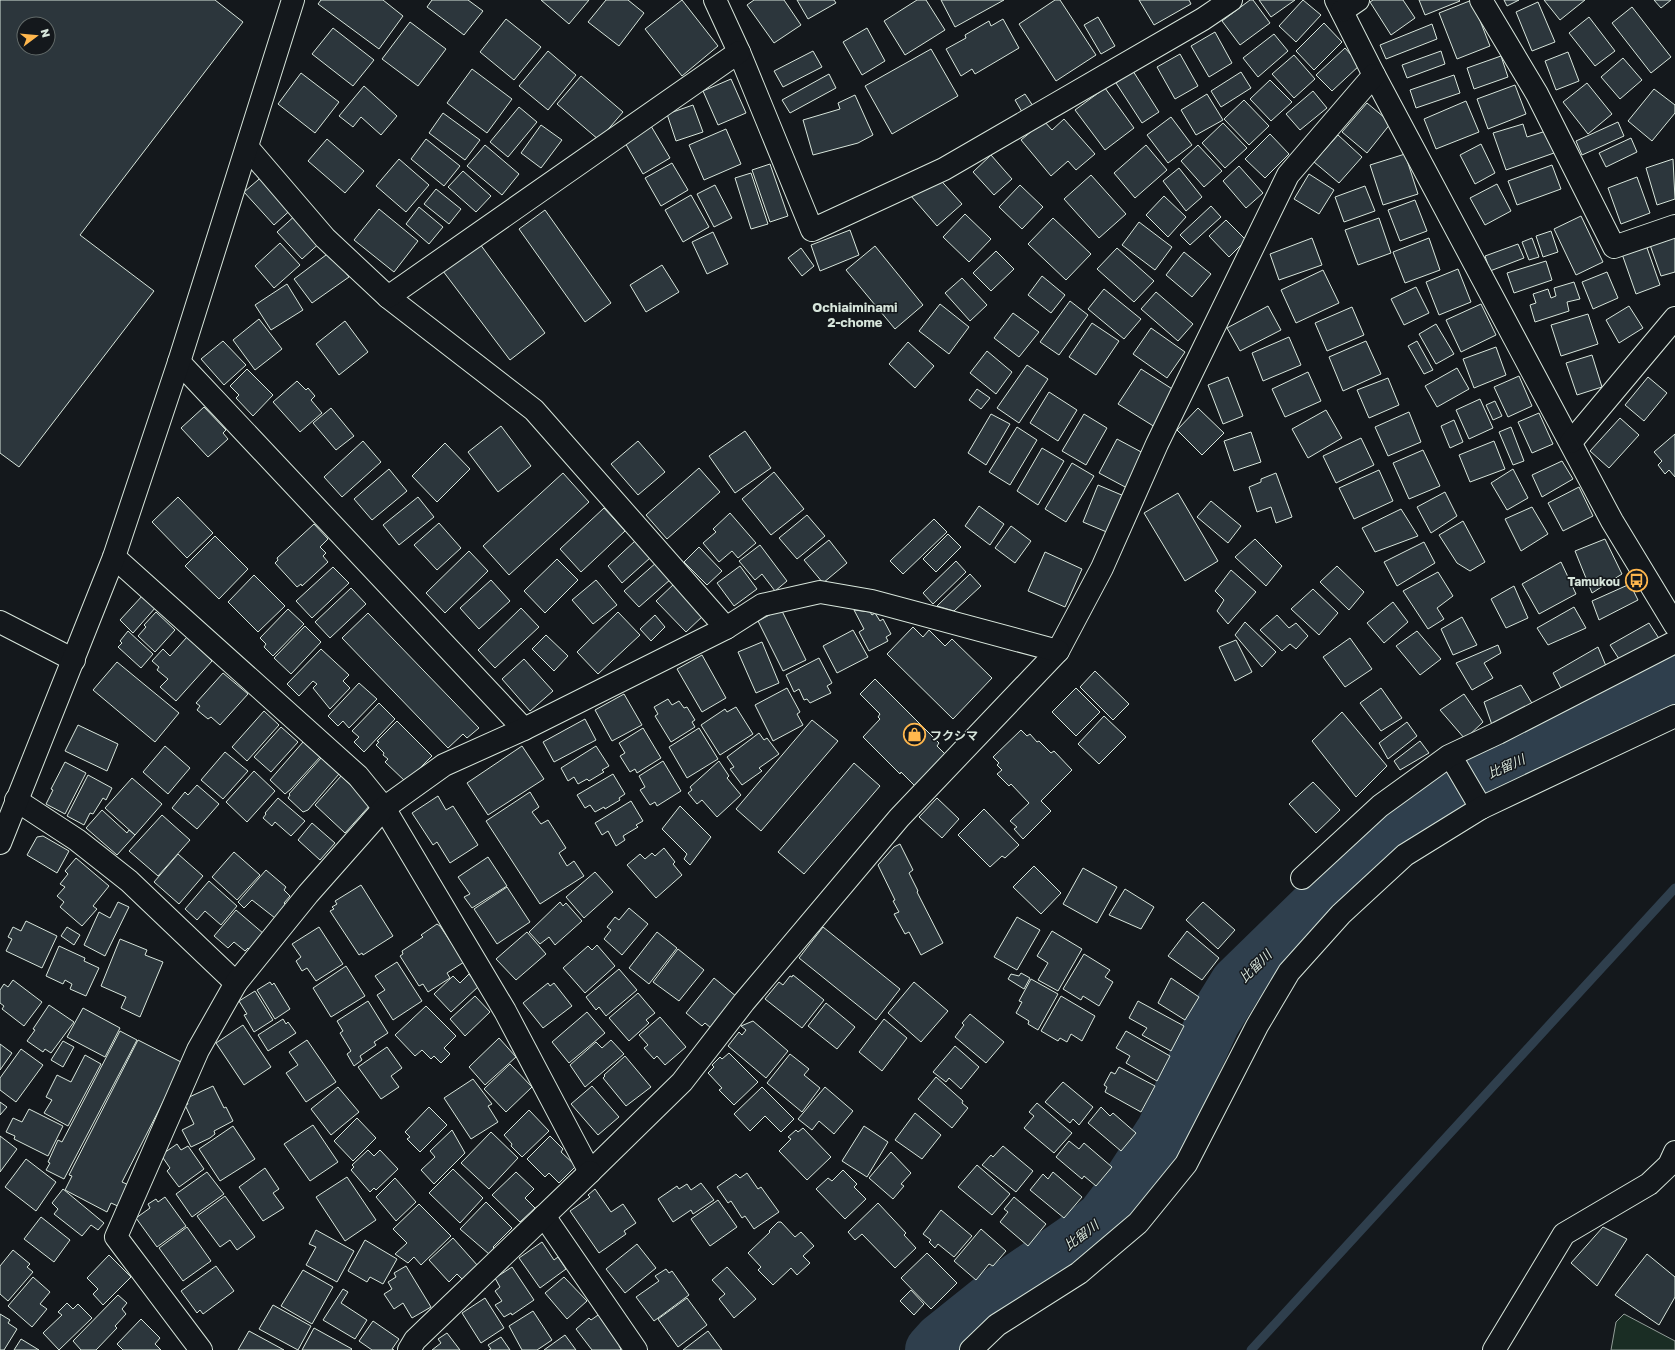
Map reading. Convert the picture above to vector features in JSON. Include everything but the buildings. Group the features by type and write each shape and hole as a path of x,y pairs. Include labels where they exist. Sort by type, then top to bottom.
{"street":[{"path":"0,843 114,557 179,362 293,0"},
{"path":"715,0 739,52 812,230 944,169 1204,19 1231,0"},
{"path":"1481,0 1537,94 1614,247 1675,226"},
{"path":"1345,4 1374,75 1612,520 1675,625"},
{"path":"388,297 739,52"},
{"path":"409,1350 415,1340 682,1082 744,1002 899,818 1058,651 1102,568 1157,444 1288,175 1374,75"},
{"path":"247,147 325,238 388,297 534,410 726,628"},
{"path":"1571,442 1675,318"},
{"path":"179,362 524,729"},
{"path":"114,557 358,776 384,808 505,1011 590,1172"},
{"path":"201,1350 116,1237 198,1050 236,982 308,894 384,808 444,765 524,729 726,628 762,605 820,592 872,601 1058,651"},
{"path":"0,622 74,660"},
{"path":"1302,878 1380,806 1449,756 1498,733 1675,642"},
{"path":"971,1350 997,1325 1080,1273 1138,1223 1186,1164 1256,1026 1289,972 1341,914 1404,855 1478,803 1675,716"},
{"path":"1454,762 1478,803"},
{"path":"16,800 78,840 129,881 236,982"},
{"path":"1494,1350 1564,1234 1649,1184 1669,1165 1675,1152"},
{"path":"544,1216 636,1350"}],"green space":[{"path":"1624,1314 1675,1341 1675,1350 1611,1350 1616,1322"}],"waterway":[{"name":"比留川","path":"932,1350 941,1340 1006,1288 1076,1240 1103,1218 1128,1185 1163,1131 1213,1022 1237,983 1385,839 1452,794 1491,771 1519,760 1548,744 1603,719 1675,682"},
{"path":"1251,1350 1675,888"}],"place":[{"name":"Tamukou","path":"1636,581"},
{"name":"フクシマ","path":"914,735"}],"district":[{"name":"Ochiaiminami 2-chome","path":"855,314"}]}
